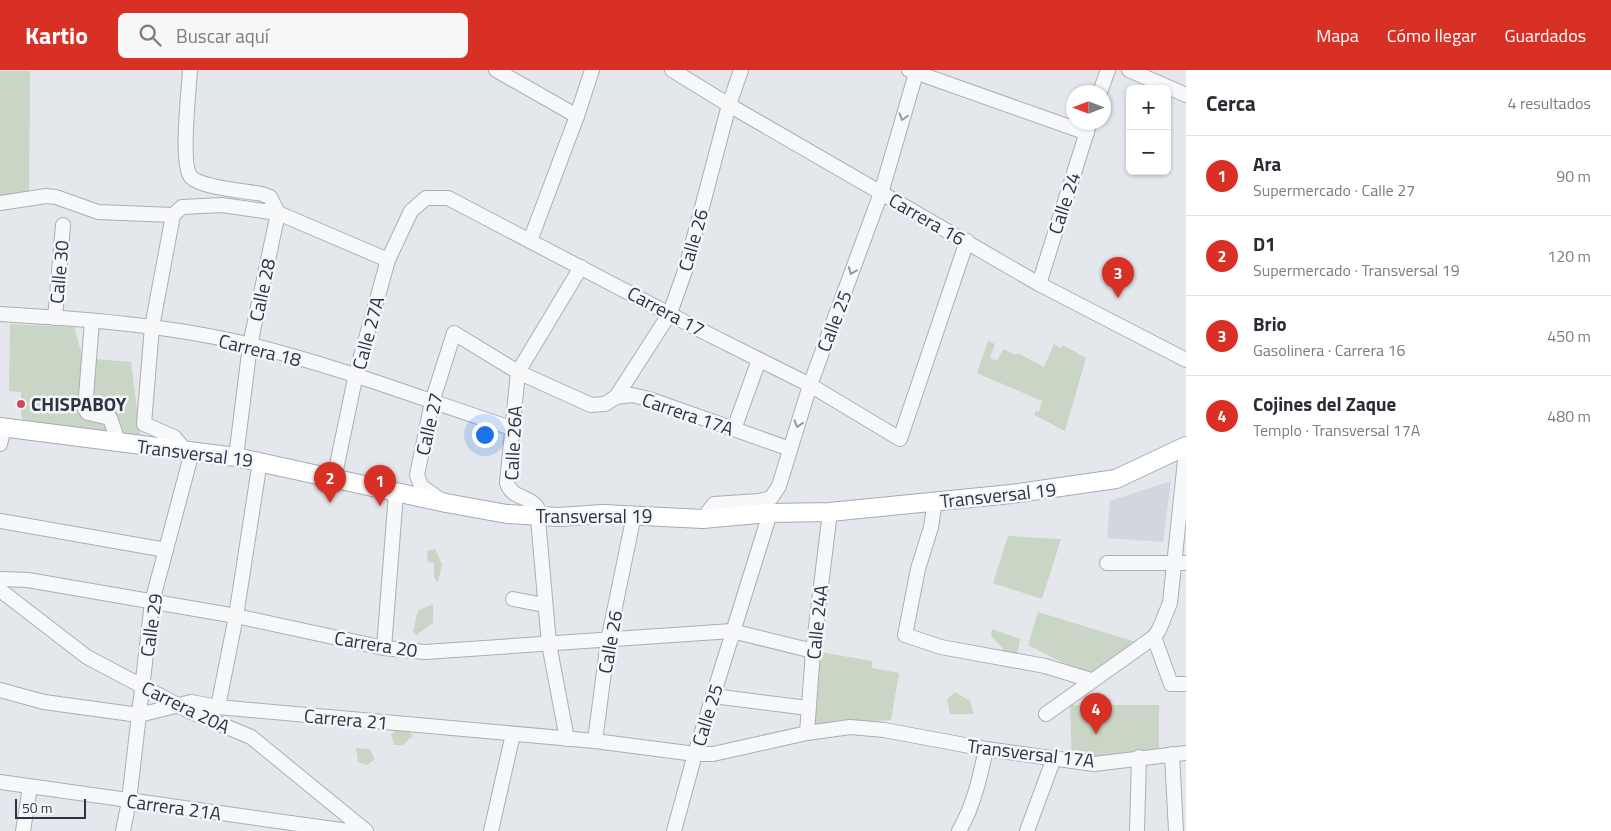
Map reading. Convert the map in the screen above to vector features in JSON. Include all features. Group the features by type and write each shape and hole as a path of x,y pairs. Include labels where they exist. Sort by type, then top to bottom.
{"main road":[{"name":"Transversal 19","path":"1,433 236,457 446,504 507,514 538,516 634,515 703,519 770,513 830,512 1080,486 1116,479 1186,446"}],"street":[{"path":"190,70 185,160 190,177 201,183 270,197 278,213"},
{"path":"496,70 578,116"},
{"path":"530,241 578,116 592,70"},
{"name":"Carrera 16","path":"672,70 729,106 1039,284 1186,360"},
{"name":"Calle 26","path":"616,397 670,313 686,268 729,106 741,70"},
{"path":"1103,85 1108,70"},
{"path":"1129,70 1186,95"},
{"path":"914,71 1066,121"},
{"name":"Calle 25","path":"703,519 714,504 759,501 771,498 779,486 810,385 881,193 914,71"},
{"name":"Calle 24","path":"1039,284 1087,130"},
{"path":"0,203 46,196 56,197 98,212 175,212 182,207 222,205 278,213 388,260"},
{"name":"Carrera 17","path":"426,198 448,198 810,385 900,439 967,241"},
{"name":"Calle 27A","path":"334,479 356,374 388,260 411,211 426,198"},
{"path":"175,212 152,327 144,424 174,437 189,451"},
{"name":"Calle 28","path":"236,457 250,345 278,213"},
{"name":"Calle 30","path":"55,318 63,225"},
{"name":"Calle 26A","path":"538,516 537,507 532,500 513,494 509,488 511,428 518,372 581,267"},
{"name":"Carrera 18","path":"0,314 92,320 152,327 250,345 356,374 511,428"},
{"path":"92,320 85,409 88,413 110,418 119,444"},
{"name":"Carrera 17A","path":"454,333 518,372 591,405 605,404 616,397 632,395 649,399 790,449"},
{"name":"Calle 27","path":"446,504 421,486 417,475 432,402 454,333"},
{"path":"734,429 759,360"},
{"name":"Calle 29","path":"123,831 143,686 152,602 189,451"},
{"path":"1046,714 1091,680 1154,637 1159,630 1170,603 1180,564 1186,451"},
{"path":"218,707 236,616 260,461"},
{"path":"384,648 396,493"},
{"path":"935,501 905,635 941,646 1045,666 1091,680"},
{"name":"Calle 24A","path":"807,733 813,651 830,512"},
{"name":"Calle 25","path":"674,831 732,631 770,513"},
{"name":"Calle 26","path":"595,741 608,641 634,515"},
{"path":"538,516 544,605 549,644 567,739"},
{"path":"0,521 166,550"},
{"path":"1107,563 1180,564"},
{"name":"Carrera 20","path":"0,579 28,580 236,616 384,648 425,652 608,641 732,631 813,651"},
{"name":"Carrera 20A","path":"0,590 87,657 179,706 251,738 366,831"},
{"path":"513,599 544,605"},
{"path":"1154,637 1171,684 1186,684"},
{"name":"Carrera 21","path":"0,690 44,702 139,715 191,702 218,707 595,741 695,754 713,754 807,733"},
{"path":"713,696 808,708"},
{"name":"Transversal 17A","path":"807,733 850,728 884,730 986,749 1094,764 1179,753"},
{"path":"491,831 513,734"},
{"path":"959,831 967,817 978,786 986,749"},
{"path":"1176,831 1179,753"},
{"path":"1137,831 1138,757"},
{"path":"1028,831 1054,758"},
{"name":"Carrera 21A","path":"0,782 348,831"},
{"path":"24,831 30,787"}],"shaded area":[{"path":"1171,481 1163,542 1107,538 1110,501"}],"green space":[{"path":"0,71 30,71 29,204 0,209"},
{"path":"10,324 74,327 83,358 131,362 142,449 27,433 21,414 21,392 9,391"},
{"path":"988,341 995,344 990,358 997,361 1003,349 1016,355 1018,353 1044,367 1054,344 1060,348 1063,345 1086,358 1065,431 1034,415 1036,411 1039,412 1042,401 977,373"},
{"path":"1008,536 1061,539 1042,599 993,583"},
{"path":"435,549 442,564 438,583 434,578 434,563 428,562 427,551"},
{"path":"433,604 433,623 416,635 413,631 418,611"},
{"path":"1038,612 1139,643 1089,676 1028,645"},
{"path":"992,629 1020,639 1017,655 1008,651 1006,654 1001,653 1003,648 991,636"},
{"path":"814,651 872,661 872,668 899,673 891,720 809,726"},
{"path":"955,692 970,701 974,714 950,714 947,699"},
{"path":"1070,705 1159,705 1159,757 1072,764"},
{"path":"404,726 413,736 402,745 394,745 391,734"},
{"path":"356,748 369,749 375,759 367,765 358,762"}],"place":[{"name":"Brio","path":"1118,298"},
{"name":"CHISPABOY","path":"21,404"},
{"name":"D1","path":"330,503"},
{"name":"Ara","path":"380,506"},
{"name":"Cojines del Zaque","path":"1096,734"}]}
